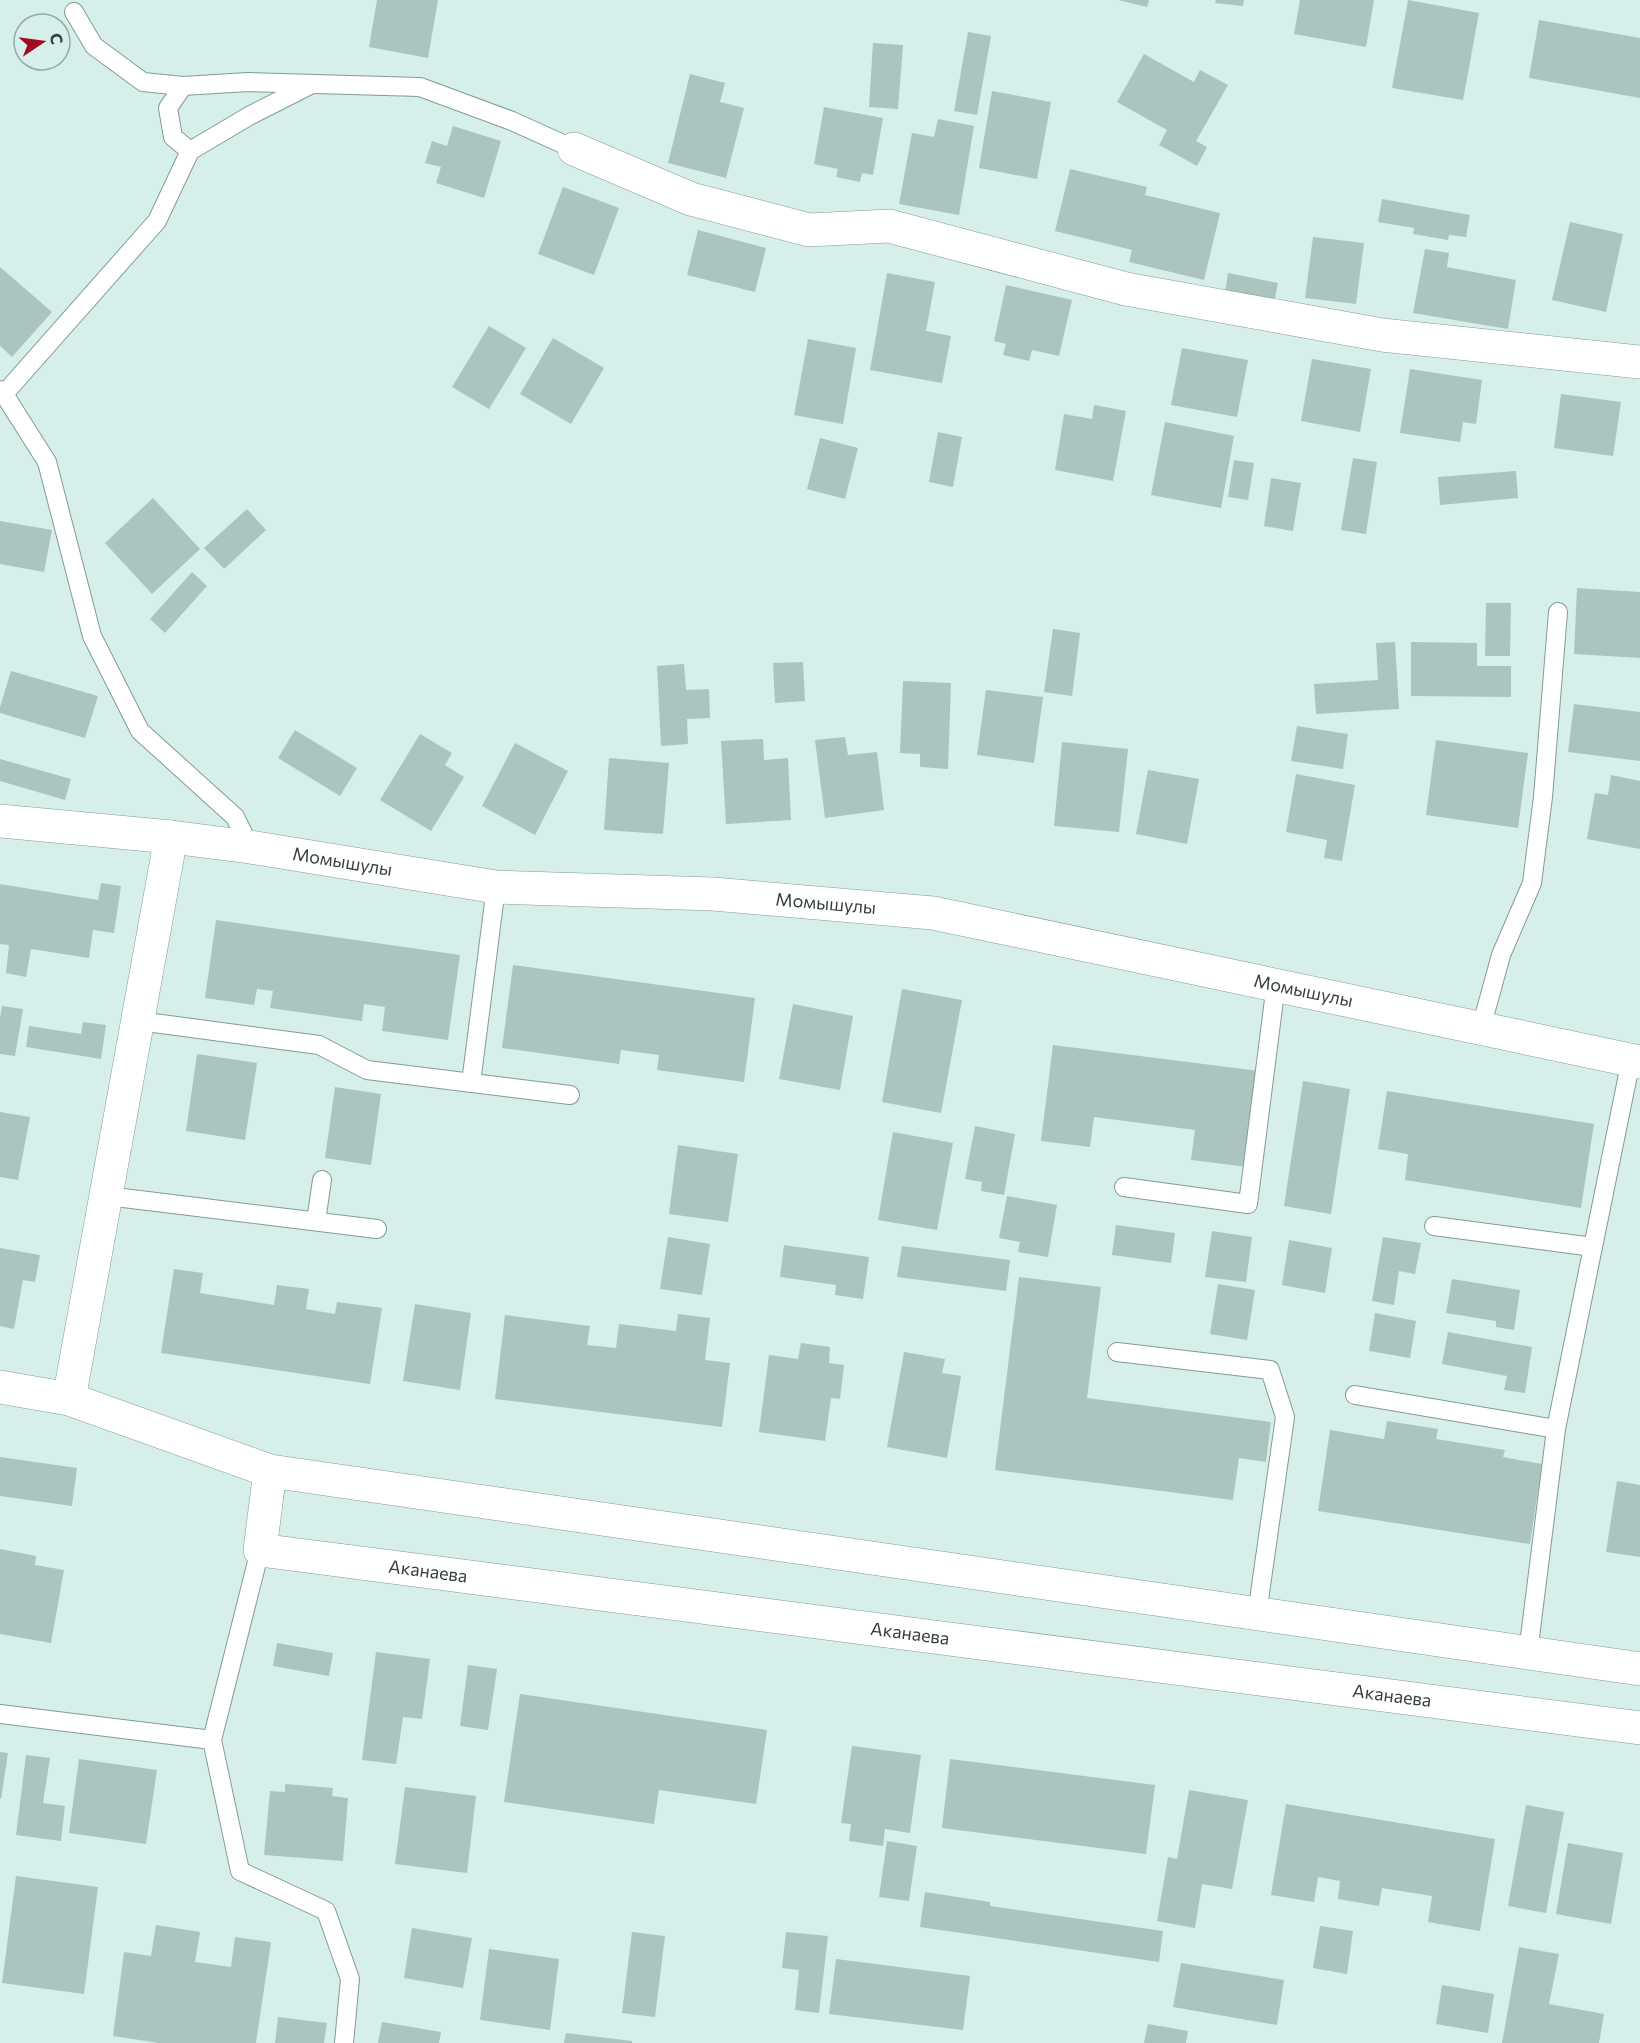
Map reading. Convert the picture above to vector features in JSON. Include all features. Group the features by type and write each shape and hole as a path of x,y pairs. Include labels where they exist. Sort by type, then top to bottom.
{"street":[{"path":"574,149 691,199 809,230 889,226 1126,289 1312,323 1382,335 1640,362"},
{"name":"Момышулы","path":"0,821 250,847 496,887 713,894 933,913 1636,1061"},
{"path":"69,1399 171,837"},
{"path":"0,1387 69,1399 270,1471 1640,1669"},
{"path":"260,1550 270,1471"},
{"name":"Аканаева","path":"260,1550 1640,1728"}],"lane":[{"path":"74,12 94,46 143,82 183,86 248,82 420,87 512,121 574,149"},
{"path":"250,847 235,817 140,731 92,636 47,462 2,392 157,220 190,151 249,116 312,84"},
{"path":"183,86 168,108 173,137 190,151"},
{"path":"1481,1028 1501,955 1532,883 1543,797 1558,612"},
{"path":"471,1083 496,887"},
{"path":"1124,1187 1248,1204 1275,984"},
{"path":"139,1021 319,1045 367,1070 570,1095"},
{"path":"1528,1653 1556,1429 1593,1247 1636,1061"},
{"path":"316,1221 322,1180"},
{"path":"106,1196 377,1229"},
{"path":"1434,1226 1593,1247"},
{"path":"1117,1352 1270,1370 1285,1417 1257,1614"},
{"path":"1355,1395 1556,1429"},
{"path":"260,1550 212,1740 240,1871 326,1911 350,1979 344,2043"},
{"path":"0,1714 212,1740"}],"building":[{"path":"377,0 438,0 428,58 369,47"},
{"path":"1118,0 1149,0 1147,7"},
{"path":"1216,0 1244,0 1243,6 1215,3"},
{"path":"1300,0 1374,0 1366,47 1294,34"},
{"path":"1408,0 1479,13 1463,100 1392,88"},
{"path":"1539,20 1640,38 1640,98 1529,78"},
{"path":"968,32 991,36 977,115 954,111"},
{"path":"873,43 903,45 898,109 869,107"},
{"path":"1144,54 1194,82 1200,70 1228,85 1196,141 1207,147 1197,166 1159,145 1167,130 1117,102"},
{"path":"690,74 725,83 720,102 744,108 726,178 668,163"},
{"path":"992,91 1051,102 1037,179 979,168"},
{"path":"824,107 883,118 873,175 862,173 860,182 836,177 838,169 814,164"},
{"path":"938,119 974,126 959,215 899,204 912,133 934,137"},
{"path":"453,126 501,141 484,198 436,183 441,167 425,163 432,141 447,146"},
{"path":"1070,169 1147,187 1145,195 1220,213 1204,280 1129,262 1132,250 1055,231"},
{"path":"563,187 619,208 594,275 538,254"},
{"path":"1382,199 1470,215 1466,237 1449,235 1448,240 1413,234 1414,228 1378,222"},
{"path":"1570,222 1623,234 1606,312 1552,300"},
{"path":"698,230 766,248 755,292 687,275"},
{"path":"1313,237 1364,243 1356,304 1305,298"},
{"path":"1425,249 1449,253 1447,267 1516,280 1508,329 1413,313"},
{"path":"0,267 52,312 12,357 0,346"},
{"path":"887,273 935,282 926,331 951,336 942,383 870,370"},
{"path":"1228,273 1278,283 1274,303 1225,293"},
{"path":"1006,285 1072,300 1059,356 1032,350 1029,361 1003,355 1006,344 994,341"},
{"path":"489,326 526,348 489,409 452,387"},
{"path":"553,338 604,368 571,424 520,394"},
{"path":"808,339 856,348 843,424 794,415"},
{"path":"1182,348 1248,360 1237,417 1171,405"},
{"path":"1312,359 1371,369 1360,432 1301,421"},
{"path":"1410,369 1482,380 1476,424 1463,422 1460,442 1400,433"},
{"path":"1561,394 1621,402 1613,456 1554,448"},
{"path":"1094,405 1126,411 1113,481 1055,470 1064,414 1092,419"},
{"path":"1165,422 1234,436 1221,508 1151,495"},
{"path":"938,432 962,437 953,487 929,482"},
{"path":"820,438 858,448 845,499 807,489"},
{"path":"1353,458 1377,462 1366,534 1341,530"},
{"path":"1234,460 1254,463 1248,500 1228,497"},
{"path":"1516,471 1518,498 1440,505 1438,477"},
{"path":"1271,478 1301,483 1293,531 1264,526"},
{"path":"153,498 200,549 152,594 105,543"},
{"path":"247,509 266,530 224,569 204,548"},
{"path":"0,521 52,530 44,572 0,564"},
{"path":"192,572 207,586 165,633 150,619"},
{"path":"1577,588 1640,592 1640,658 1574,654"},
{"path":"1486,603 1511,603 1510,656 1485,656"},
{"path":"1053,629 1080,633 1072,696 1044,692"},
{"path":"1395,642 1399,709 1316,714 1314,684 1378,680 1376,643"},
{"path":"1411,642 1477,643 1477,666 1511,666 1511,697 1411,696"},
{"path":"803,662 805,701 775,703 773,663"},
{"path":"684,664 686,690 709,689 710,718 687,719 688,744 661,746 657,666"},
{"path":"11,671 98,696 85,738 0,713"},
{"path":"903,681 951,683 948,769 920,767 920,754 900,753"},
{"path":"986,690 1043,697 1034,763 977,755"},
{"path":"1574,704 1640,712 1640,761 1568,752"},
{"path":"1297,726 1348,734 1343,769 1291,761"},
{"path":"295,730 357,768 340,796 278,758"},
{"path":"420,734 452,753 445,765 464,777 431,831 380,800"},
{"path":"845,737 848,755 877,752 884,810 825,818 815,740"},
{"path":"763,739 764,760 788,758 791,820 726,824 721,741"},
{"path":"1436,740 1528,753 1518,828 1426,815"},
{"path":"1062,742 1128,749 1119,832 1054,826"},
{"path":"515,743 568,771 535,835 482,806"},
{"path":"609,758 669,763 663,834 604,830"},
{"path":"0,759 71,779 65,800 0,781"},
{"path":"1148,770 1199,779 1187,844 1136,834"},
{"path":"1296,774 1355,785 1342,861 1324,858 1327,840 1286,832"},
{"path":"1611,775 1640,781 1640,849 1587,839 1595,793 1608,795"},
{"path":"101,883 121,886 114,933 93,930 89,958 31,949 26,977 6,973 9,945 0,944 0,884 98,900"},
{"path":"216,920 460,955 448,1040 382,1031 385,1007 364,1004 362,1021 270,1008 273,991 257,989 254,1005 205,998"},
{"path":"513,965 755,998 744,1082 657,1070 659,1055 621,1050 619,1064 502,1048"},
{"path":"902,989 962,1000 941,1113 882,1102"},
{"path":"793,1004 853,1016 840,1090 779,1079"},
{"path":"2,1006 23,1009 15,1056 0,1054"},
{"path":"83,1022 106,1025 101,1059 26,1047 29,1026 81,1034"},
{"path":"1053,1045 1259,1071 1248,1167 1191,1160 1195,1130 1094,1117 1090,1147 1041,1141"},
{"path":"197,1054 257,1063 245,1140 186,1131"},
{"path":"1303,1081 1350,1089 1331,1214 1284,1206"},
{"path":"335,1087 381,1094 371,1165 325,1158"},
{"path":"1387,1091 1594,1124 1581,1208 1405,1180 1408,1154 1378,1149"},
{"path":"0,1112 30,1117 18,1180 0,1177"},
{"path":"975,1126 1015,1134 1004,1195 981,1191 982,1182 965,1179"},
{"path":"893,1132 953,1143 937,1230 878,1220"},
{"path":"678,1145 738,1154 728,1222 669,1214"},
{"path":"1007,1196 1057,1205 1048,1257 1018,1252 1020,1242 999,1238"},
{"path":"1116,1225 1175,1233 1171,1263 1112,1255"},
{"path":"1212,1231 1252,1237 1246,1282 1205,1277"},
{"path":"668,1237 710,1244 702,1295 660,1289"},
{"path":"1383,1237 1421,1243 1415,1274 1399,1271 1394,1305 1372,1301"},
{"path":"1289,1240 1332,1248 1325,1293 1282,1285"},
{"path":"784,1245 869,1257 863,1299 835,1295 836,1285 780,1277"},
{"path":"902,1246 1010,1260 1006,1291 897,1277"},
{"path":"0,1248 40,1255 35,1282 23,1280 14,1329 0,1326"},
{"path":"174,1269 203,1273 200,1293 274,1305 277,1285 309,1289 306,1309 335,1314 337,1302 382,1308 370,1384 161,1353"},
{"path":"1019,1277 1101,1287 1087,1398 1271,1422 1266,1462 1239,1458 1233,1500 995,1470"},
{"path":"1452,1279 1520,1290 1514,1330 1496,1327 1496,1321 1446,1313"},
{"path":"1218,1284 1255,1290 1247,1340 1210,1334"},
{"path":"415,1304 471,1313 460,1390 403,1381"},
{"path":"1375,1313 1416,1321 1410,1358 1369,1351"},
{"path":"678,1314 710,1318 705,1360 730,1363 722,1427 495,1399 505,1315 590,1326 587,1345 616,1348 619,1324 676,1331"},
{"path":"1448,1332 1532,1347 1525,1393 1504,1390 1507,1376 1442,1364"},
{"path":"801,1343 830,1347 829,1363 844,1365 840,1399 831,1398 825,1441 759,1432 769,1355 798,1359"},
{"path":"904,1352 945,1359 942,1373 961,1376 947,1458 887,1447"},
{"path":"1387,1421 1438,1429 1436,1439 1505,1450 1503,1457 1542,1464 1530,1544 1318,1511 1330,1430 1384,1439"},
{"path":"0,1457 77,1468 72,1506 0,1496"},
{"path":"1617,1481 1640,1485 1640,1557 1606,1552"},
{"path":"0,1549 36,1556 35,1565 64,1570 51,1643 0,1634"},
{"path":"277,1643 333,1653 329,1676 273,1666"},
{"path":"376,1652 430,1659 422,1719 403,1717 396,1764 362,1760"},
{"path":"468,1665 497,1669 488,1730 460,1726"},
{"path":"520,1694 767,1730 756,1804 659,1790 654,1824 504,1802"},
{"path":"852,1746 921,1755 910,1833 885,1829 883,1846 849,1841 851,1824 841,1823"},
{"path":"0,1752 8,1753 1,1799 0,1798"},
{"path":"26,1755 50,1758 43,1803 65,1806 61,1841 16,1835"},
{"path":"79,1759 157,1770 146,1844 69,1833"},
{"path":"950,1759 1155,1785 1146,1854 942,1828"},
{"path":"285,1784 333,1788 332,1796 348,1798 343,1861 264,1855 270,1791 285,1792"},
{"path":"405,1787 476,1796 467,1873 395,1864"},
{"path":"1189,1790 1248,1800 1232,1889 1202,1884 1195,1928 1157,1921 1168,1857 1177,1859"},
{"path":"1286,1804 1495,1839 1480,1931 1428,1922 1432,1896 1382,1888 1379,1906 1338,1899 1340,1881 1318,1877 1314,1902 1271,1895"},
{"path":"1526,1805 1564,1812 1546,1913 1508,1906"},
{"path":"887,1841 917,1846 909,1901 879,1897"},
{"path":"1568,1843 1623,1853 1611,1924 1556,1914"},
{"path":"16,1876 98,1887 84,1994 2,1983"},
{"path":"925,1892 990,1902 990,1906 1163,1931 1159,1962 920,1927"},
{"path":"156,1925 200,1932 195,1962 231,1967 235,1937 271,1942 256,2043 159,2043 113,2036 124,1952 151,1956"},
{"path":"1320,1926 1353,1931 1347,1974 1313,1968"},
{"path":"412,1928 472,1938 463,1988 404,1978"},
{"path":"632,1932 665,1936 655,2017 622,2013"},
{"path":"786,1932 828,1936 819,2013 795,2010 799,1970 782,1968"},
{"path":"1519,1947 1559,1954 1549,2004 1604,2014 1599,2043 1502,2043"},
{"path":"489,1949 559,1959 550,2030 480,2020"},
{"path":"836,1959 970,1976 963,2030 829,2014"},
{"path":"1181,1963 1284,1980 1277,2025 1173,2007"},
{"path":"1442,1985 1494,1994 1488,2033 1436,2024"},
{"path":"278,2017 327,2023 324,2043 275,2043"},
{"path":"382,2022 441,2032 439,2043 378,2043"},
{"path":"1148,2024 1188,2031 1186,2043 1144,2043"},
{"path":"566,2033 632,2041 632,2043 564,2043"}]}
